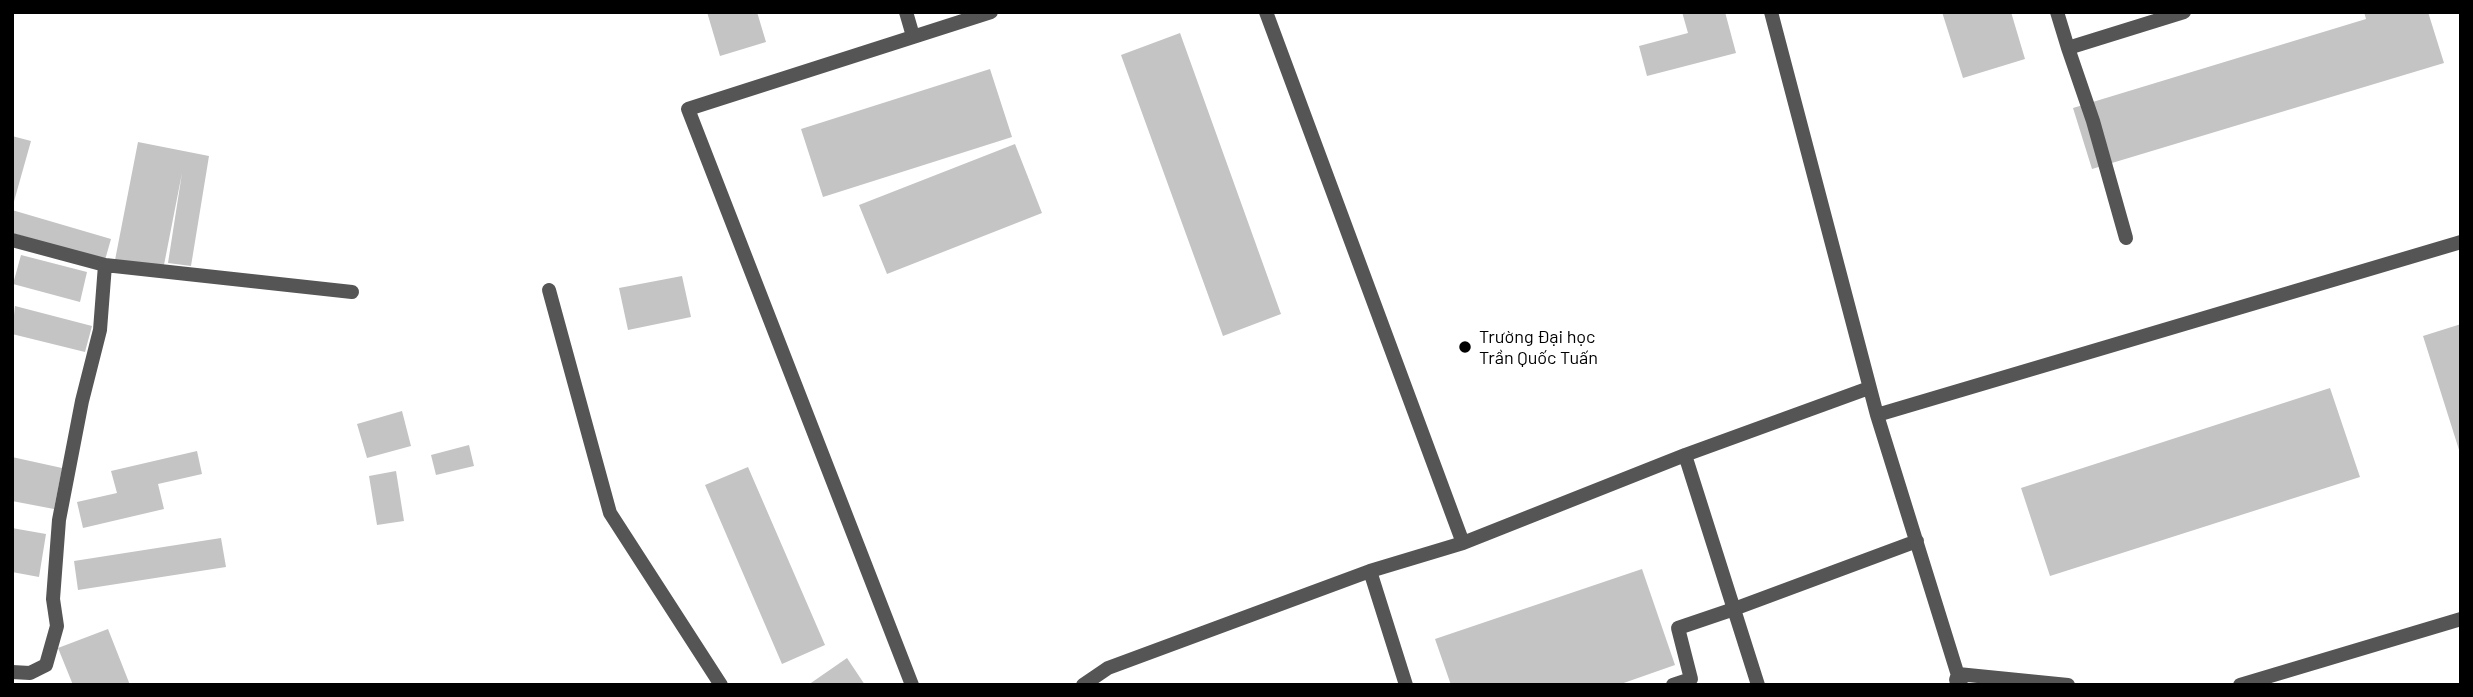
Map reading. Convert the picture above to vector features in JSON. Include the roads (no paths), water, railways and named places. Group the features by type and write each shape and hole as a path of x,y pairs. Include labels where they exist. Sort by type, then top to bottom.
{"street":[{"path":"906,12 914,36"},
{"path":"912,685 688,109 991,12"},
{"path":"1266,12 1463,542"},
{"path":"1771,12 1869,387 1958,681 2068,685"},
{"path":"2057,12 2093,121 2126,238"},
{"path":"2068,48 2184,12"},
{"path":"12,240 105,265 352,292"},
{"path":"1877,415 2461,242"},
{"path":"12,672 30,673 46,664 57,626 53,599 59,520 82,401 100,330 105,265"},
{"path":"549,290 610,513 721,685"},
{"path":"1083,685 1108,667 1370,571 1463,542 1869,387"},
{"path":"1685,455 1758,685"},
{"path":"1673,685 1691,679 1678,628 1734,610 1917,541"},
{"path":"1370,571 1406,685"},
{"path":"2240,685 2461,619"}],"place":[{"name":"Trường Đại học Trần Quốc Tuấn","path":"1465,347"}]}
